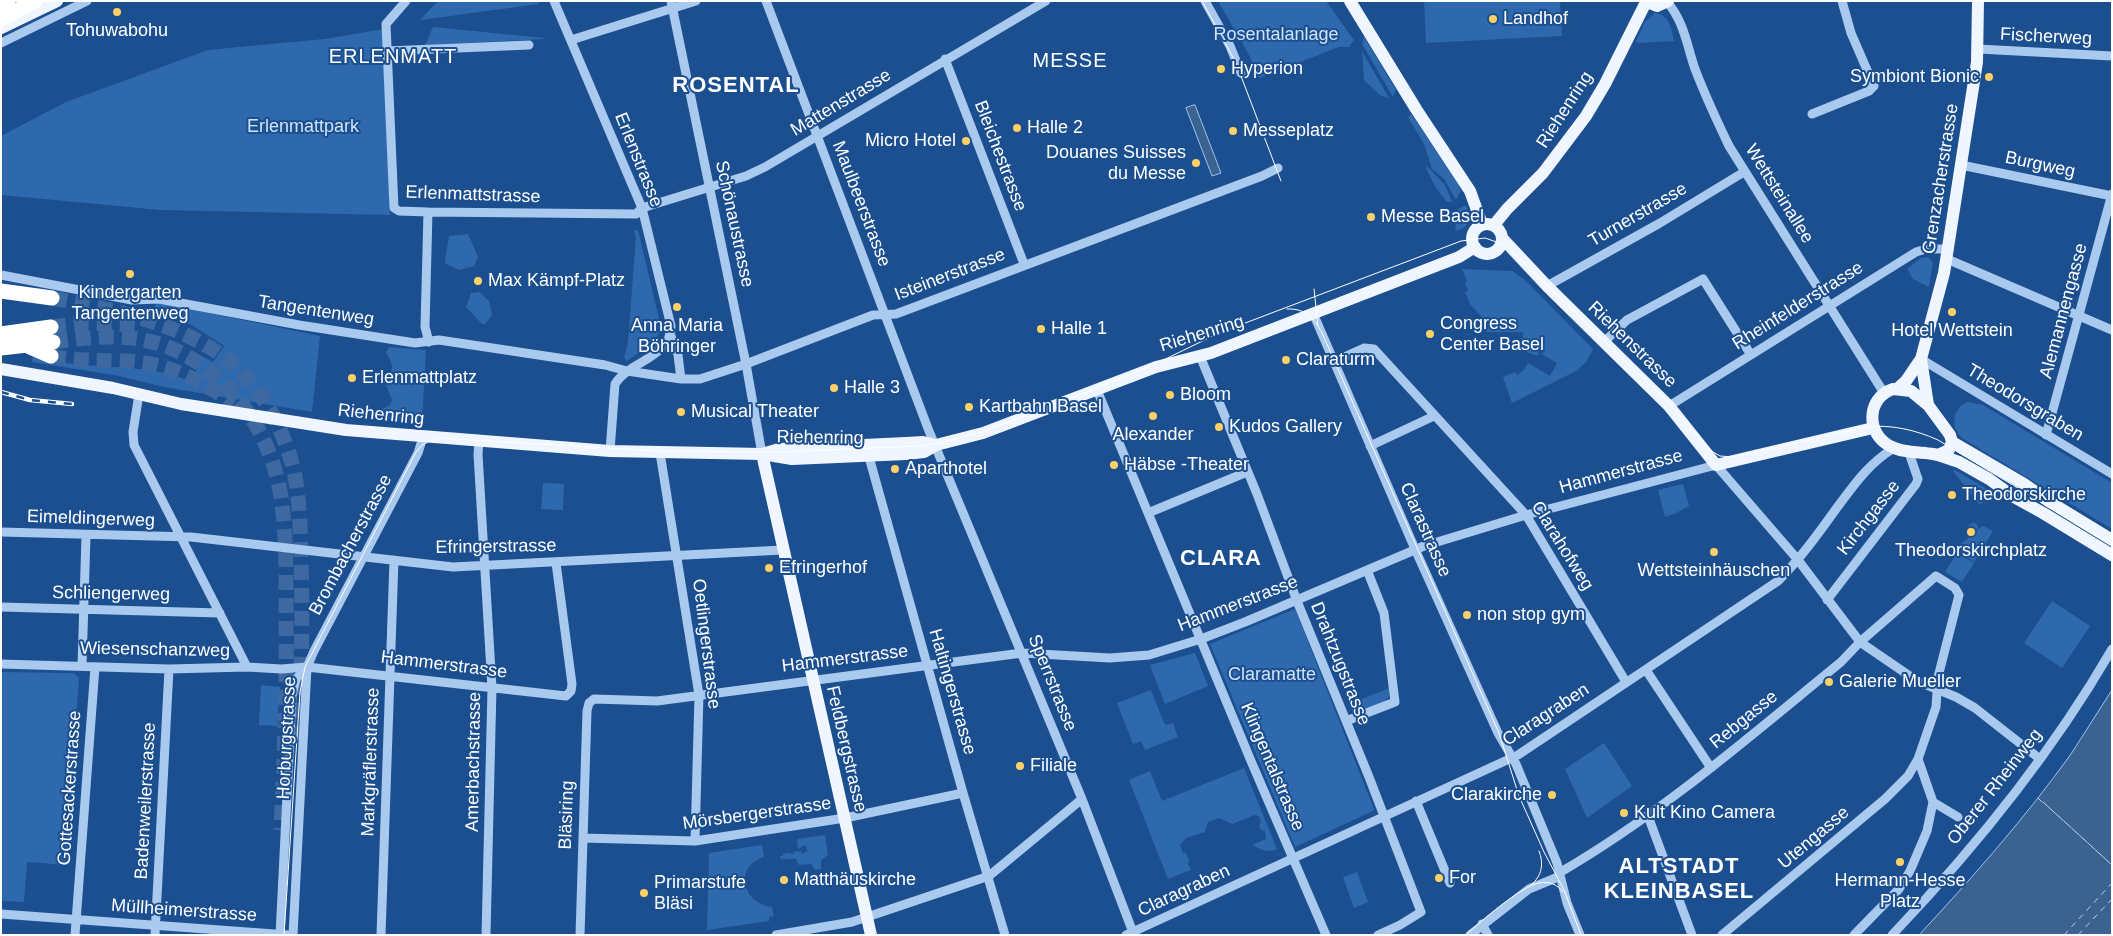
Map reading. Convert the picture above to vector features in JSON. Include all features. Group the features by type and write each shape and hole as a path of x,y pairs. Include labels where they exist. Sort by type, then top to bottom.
{"highway":[{"path":"1,5 8,1"},
{"path":"1,19 35,1"},
{"path":"1,291 52,298"},
{"path":"1,330 22,344 52,342"},
{"path":"1,334 52,342"},
{"path":"1,348 52,342"}],"main road":[{"path":"1,28 57,1"},
{"path":"1350,1 1416,109 1470,191 1488,225 1500,231 1503,239 1497,251 1489,254"},
{"name":"Grenzacherstrasse","path":"1897,389 1906,381 1920,359 1948,254 1978,49 1978,1"},
{"name":"Riehenring","path":"1,369 139,394 182,404 321,427 422,437 610,451 762,454 792,459 924,452 936,445 983,433 1156,367 1219,350 1459,257 1475,247 1473,234 1488,225 1507,209 1543,173 1586,116 1605,84 1646,2"},
{"name":"Wettsteinallee","path":"1646,2 1657,6 1667,2"},
{"name":"Riehenstrasse","path":"1503,239 1547,286 1669,406 1716,465"},
{"path":"1475,247 1481,253 1519,256"},
{"name":"Grenzacherstrasse","path":"1920,359 1928,405"},
{"path":"1938,455 1948,450 1952,442 1950,435 1928,405 1914,393 1897,389 1884,393 1873,407 1873,428 1881,440 1894,448 1938,455 1959,462 1989,479 2014,497 2047,508 2112,540"},
{"name":"Hammerstrasse","path":"1716,465 1873,428"},
{"name":"Riehenring","path":"762,454 779,449 923,442 936,445"},
{"path":"1952,442 2024,484 2047,508 2112,554"},
{"name":"Feldbergstrasse","path":"762,454 870,935"}],"street":[{"path":"1,43 87,1"},
{"name":"Erlenmattstrasse","path":"406,1 386,24 394,208 428,212 636,214 642,208"},
{"name":"Erlenstrasse","path":"554,1 642,208 670,316 671,336 678,355 681,378"},
{"path":"571,40 672,5 696,1"},
{"name":"Maulbeerstrasse","path":"766,1 936,445"},
{"name":"Mattenstrasse","path":"642,208 746,176 818,136 945,59 1046,1"},
{"path":"1205,1 1230,46 1241,73"},
{"path":"1812,114 1869,91 1874,86 1851,33 1842,1"},
{"name":"Wettsteinallee","path":"1667,2 1682,26 1695,69 1715,119 1744,172 1884,393"},
{"name":"Schönaustrasse","path":"672,5 746,364 762,454"},
{"path":"387,52 529,45"},
{"name":"Fischerweg","path":"1978,49 2112,56"},
{"name":"Bleichestrasse","path":"945,59 1024,264"},
{"name":"Burgweg","path":"1961,165 2112,196"},
{"name":"Isteinerstrasse","path":"627,371 700,379 746,364 873,316 896,314 1024,264 1262,176 1278,168"},
{"name":"Turnerstrasse","path":"1547,286 1660,223 1744,172"},
{"name":"Alemannengasse","path":"2046,436 2112,196"},
{"path":"428,212 425,327 429,342"},
{"name":"Rheinfelderstrasse","path":"1669,406 1916,252 1926,249 1948,254"},
{"path":"1948,254 2080,317 2112,330"},
{"name":"Tangentenweg","path":"1,275 132,300 159,299 299,325 415,343 439,340 605,365 627,371"},
{"path":"1604,342 1627,320 1703,280 1751,355"},
{"name":"Clarastrasse","path":"1313,313 1415,550 1498,733 1512,758 1552,849 1568,903 1580,935"},
{"path":"610,451 613,393 620,376 654,356 671,336"},
{"name":"Clarahofweg","path":"1333,362 1364,348 1374,349 1526,515 1626,682"},
{"name":"Drahtzugstrasse","path":"1200,356 1257,494 1296,601 1346,721 1421,912 1400,925 1378,935"},
{"name":"Theodorsgraben","path":"1920,359 2112,474"},
{"name":"Klingentalstrasse","path":"1097,390 1251,761 1326,935"},
{"path":"139,394 133,432 134,445 247,667"},
{"path":"1370,446 1434,416"},
{"name":"Brombacherstrasse","path":"307,667 418,453 422,437"},
{"name":"Amerbachstrasse","path":"479,441 478,454 492,688 488,796 491,805 486,935"},
{"name":"Sperrstrasse","path":"936,445 1082,799 1131,934"},
{"name":"Claragraben","path":"1131,934 1512,758 1778,581 1798,560 1866,470 1878,458 1894,448"},
{"name":"Kirchgasse","path":"1828,600 1916,484 1918,479 1908,450"},
{"name":"Oetlingerstrasse","path":"660,452 699,695 695,842"},
{"name":"Haltingerstrasse","path":"869,456 963,793 1005,935"},
{"path":"1716,465 1788,547 1860,642 1916,681 1956,697 1975,708 2040,759"},
{"name":"Hammerstrasse","path":"594,699 657,701 1022,653 1110,658 1150,655 1201,639 1415,550 1526,515 1716,465"},
{"path":"1148,513 1247,472"},
{"name":"Eimeldingerweg","path":"1,532 180,538"},
{"path":"82,666 86,536"},
{"name":"Efringerstrasse","path":"180,538 191,537 453,567 678,557 783,550"},
{"name":"Markgräflerstrasse","path":"381,935 394,560"},
{"name":"Hammerstrasse","path":"307,667 561,696 569,694 572,687 556,563"},
{"path":"1346,721 1395,702 1384,613 1367,570"},
{"name":"Rebgasse","path":"1470,935 1529,889 1558,877 1559,873 1648,816 1711,768 1841,662 1860,642 1936,576"},
{"name":"Utengasse","path":"1722,935 1885,799 1908,776 1918,759 1936,707 1938,677 1959,595 1955,588 1936,576"},
{"name":"Schliengerweg","path":"1,607 220,613"},
{"name":"Oberer Rheinweg","path":"1892,935 1948,874 2040,759 2093,682 2112,649"},
{"name":"Wiesenschanzweg","path":"1,664 169,669 247,667 280,669 307,667"},
{"name":"Gottesackerstrasse","path":"77,916 95,666"},
{"name":"Horburgstrasse","path":"280,935 292,696 296,679 307,667"},
{"name":"Horburgstrasse","path":"293,935 307,667"},
{"name":"Badenweilerstrasse","path":"155,935 169,669"},
{"path":"1646,670 1711,768"},
{"name":"Bläsiring","path":"580,935 587,711 589,703 594,699"},
{"path":"1854,935 1899,889 1927,831 1932,802 1918,759"},
{"name":"Mörsbergerstrasse","path":"583,838 695,842 845,818 963,793"},
{"path":"776,935 852,922 989,876 1082,799"},
{"path":"1416,801 1450,883"},
{"path":"1932,802 1958,817"},
{"path":"1648,816 1692,935"},
{"name":"Müllheimerstrasse","path":"1,914 77,916 288,935"},
{"path":"75,933 77,916"},
{"path":"1482,924 1488,935"}],"green space":[{"path":"438,1 537,1 539,4 420,20"},
{"name":"Rosentalanlage","path":"1218,1 1326,1 1354,40 1349,47 1339,47 1259,78 1249,55"},
{"name":"Landhof","path":"1424,1 1560,1 1562,36 1426,43"},
{"path":"1655,13 1667,19 1674,41 1637,43 1636,41 1645,22"},
{"path":"433,27 544,38 544,39 425,45"},
{"name":"Erlenmattpark","path":"385,29 390,215 160,210 1,195 1,136 66,102 208,50 324,39"},
{"path":"1364,36 1396,90 1393,97 1362,44"},
{"path":"1362,51 1389,98 1381,96 1364,80"},
{"path":"1411,114 1459,185 1461,191 1456,200 1444,179 1432,169 1424,144 1408,117"},
{"path":"1427,166 1445,185 1452,202 1447,202 1436,188 1426,168"},
{"path":"1464,206 1468,210 1468,222 1464,228 1455,231 1458,209"},
{"path":"638,230 661,327 656,340 627,361 624,358 628,342 636,237 634,231"},
{"path":"468,234 478,257 474,266 459,270 446,264 449,236"},
{"path":"1928,257 1933,262 1929,287 1913,279 1907,269 1921,258"},
{"path":"1462,269 1512,271 1525,280 1593,349 1586,362 1576,371 1512,403 1503,377 1516,372 1517,375 1524,370 1528,363 1550,376 1557,363 1542,354 1544,351 1537,347 1535,350 1539,353 1537,356 1526,352 1521,339 1524,335 1522,332 1486,332 1481,316 1470,304 1465,292 1468,291 1465,282 1467,281"},
{"path":"479,292 489,301 492,315 485,324 482,324 466,307 471,293"},
{"path":"156,302 320,336 312,412 164,387 114,375 32,362 33,355 72,364 151,371 190,381 204,357 213,362 224,346 192,325 154,310"},
{"path":"389,347 426,350 422,422 382,419 379,414 380,410 390,405 392,400 386,385 392,370 390,359 386,352"},
{"path":"1968,402 1983,405 2112,483 2112,529 1962,438 1956,429 1954,418 1959,409"},
{"path":"1955,470 1992,492 1980,505 1953,471"},
{"path":"543,483 564,484 563,510 541,509"},
{"path":"1683,484 1689,506 1665,517 1658,490"},
{"path":"1974,522 1978,526 1977,530 1983,526 1993,531 1974,562 1963,554 1959,545 1976,532 1970,531 1968,528"},
{"path":"1957,553 1974,563 1962,582 1945,572"},
{"path":"2052,601 2090,626 2062,668 2024,643"},
{"name":"Claramatte","path":"1295,609 1374,809 1295,847 1210,644"},
{"path":"1195,653 1208,686 1165,704 1150,665"},
{"path":"1,672 74,673 79,678 66,865 27,862 24,902 1,901"},
{"path":"261,685 280,687 277,726 259,725"},
{"path":"1389,688 1389,697 1377,706 1361,711 1352,709 1350,704"},
{"path":"1151,690 1165,725 1173,723 1178,737 1145,750 1141,741 1133,744 1117,703"},
{"path":"1604,743 1632,786 1587,818 1565,769"},
{"path":"1244,768 1277,849 1268,851 1252,845 1266,839 1265,831 1261,830 1259,826 1261,822 1259,816 1255,815 1232,824 1219,818 1208,822 1205,832 1186,838 1180,845 1183,853 1186,853 1191,870 1168,879 1129,780 1150,771 1162,801"},
{"path":"825,835 828,855 821,860 821,869 815,870 811,864 799,865 796,859 781,859 780,856 783,856 783,854 791,853 792,855 794,852 801,851 802,854 808,851 805,845 798,849 797,839"},
{"path":"762,845 764,857 754,862 748,868 745,884 748,892 754,899 772,907 774,916 769,917 769,921 707,930 709,853"},
{"path":"1357,872 1368,902 1354,908 1343,877"}],"shaded area":[{"path":"1195,105 1221,173 1212,176 1186,108"},
{"path":"2112,690 2112,935 1919,935 2017,824 2071,754"}],"ferry route":[{"path":"2038,798 2043,803"},
{"path":"2112,865 2043,802 2112,865"},
{"path":"2064,935 2112,883"},
{"path":"2078,935 2112,899"}],"tunnel":[{"path":"52,298 136,316 195,339 214,350 240,371 252,384 271,413 286,444 291,460 299,508 302,603 299,740"},
{"path":"51,327 85,323 143,325"},
{"path":"53,342 121,337 144,340 170,348 194,360 234,394 250,416 263,440 273,465 280,491 285,539 286,672 281,830"},
{"path":"51,356 78,360 139,362 154,365 195,380 234,403"}],"tram line":[{"path":"1202,1 1236,63 1281,181"},
{"path":"284,935 300,692 305,667 416,452 422,445 436,438 660,451 779,452 920,446 945,442 982,432 1092,390 1153,365 1219,333 1461,241 1485,238 1505,245 1671,405 1708,449 1720,456 1734,457 1866,427 1884,426 1921,433 1938,440 2112,545"},
{"path":"1314,289 1318,326"},
{"path":"1287,309 1304,312 1316,323 1322,333 1499,733 1519,796 1544,852 1564,890 1581,935"},
{"path":"1531,885 1538,878 1541,870 1539,851"},
{"path":"1466,935 1501,905 1531,886 1546,882 1555,885 1563,892"}],"railway":[{"path":"1,392 30,400 72,404"}],"place":[{"name":"Tohuwabohu","path":"117,12"},
{"name":"Landhof","path":"1493,19"},
{"name":"Hyperion","path":"1221,69"},
{"name":"Symbiont Bionic","path":"1989,77"},
{"name":"Halle 2","path":"1017,128"},
{"name":"Messeplatz","path":"1233,131"},
{"name":"Micro Hotel","path":"966,141"},
{"name":"Douanes Suisses du Messe","path":"1196,163"},
{"name":"Messe Basel","path":"1371,217"},
{"name":"Kindergarten Tangentenweg","path":"130,274"},
{"name":"Max Kämpf-Platz","path":"478,281"},
{"name":"Anna Maria Böhringer","path":"677,307"},
{"name":"Hotel Wettstein","path":"1952,312"},
{"name":"Halle 1","path":"1041,329"},
{"name":"Congress Center Basel","path":"1430,334"},
{"name":"Claraturm","path":"1286,360"},
{"name":"Erlenmattplatz","path":"352,378"},
{"name":"Halle 3","path":"834,388"},
{"name":"Bloom","path":"1170,395"},
{"name":"Kartbahn Basel","path":"969,407"},
{"name":"Musical Theater","path":"681,412"},
{"name":"Alexander","path":"1153,416"},
{"name":"Kudos Gallery","path":"1219,427"},
{"name":"Häbse -Theater","path":"1114,465"},
{"name":"Aparthotel","path":"895,469"},
{"name":"Theodorskirche","path":"1952,495"},
{"name":"Theodorskirchplatz","path":"1971,532"},
{"name":"Wettsteinhäuschen","path":"1714,552"},
{"name":"Efringerhof","path":"769,568"},
{"name":"non stop gym","path":"1467,615"},
{"name":"Galerie Mueller","path":"1829,682"},
{"name":"Filiale","path":"1020,766"},
{"name":"Clarakirche","path":"1552,795"},
{"name":"Kult Kino Camera","path":"1624,813"},
{"name":"Hermann-Hesse Platz","path":"1900,862"},
{"name":"For","path":"1439,878"},
{"name":"Matthäuskirche","path":"784,880"},
{"name":"Primarstufe Bläsi","path":"644,893"}],"district":[{"name":"ERLENMATT","path":"393,57"},
{"name":"MESSE","path":"1070,61"},
{"name":"ROSENTAL","path":"736,86"},
{"name":"CLARA","path":"1221,559"},
{"name":"ALTSTADT KLEINBASEL","path":"1679,880"}]}
